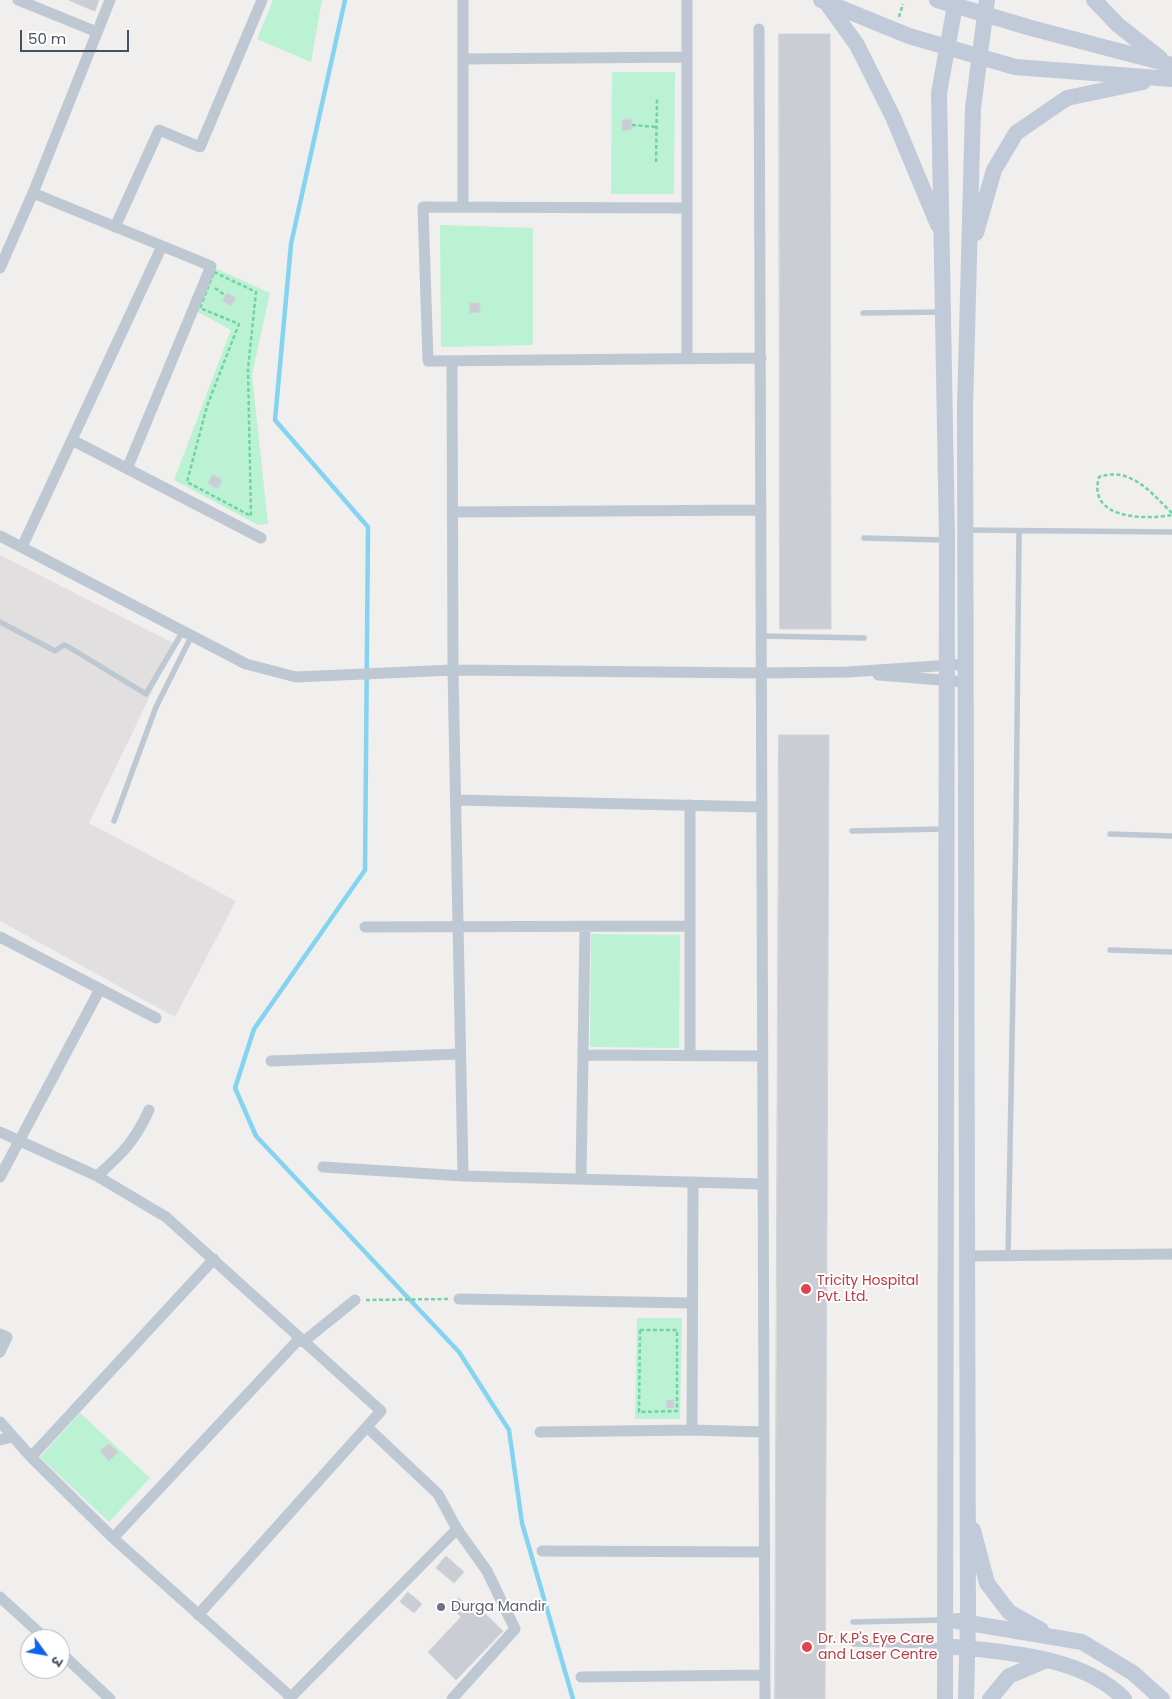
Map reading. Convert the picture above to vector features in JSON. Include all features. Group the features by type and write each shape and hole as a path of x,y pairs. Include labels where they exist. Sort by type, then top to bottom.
{"main road":[{"path":"937,0 986,7 1168,71"},
{"path":"1094,0 1168,71"},
{"path":"823,1 909,36 1015,67 1168,71"},
{"path":"823,1 857,45 881,93 942,234"},
{"path":"945,1699 946,540 944,312 939,93 955,3"},
{"path":"966,1699 965,1648 968,1622 966,1504 965,407 973,108 986,7"},
{"path":"969,256 994,170 1016,133 1067,98 1168,71"},
{"path":"966,1504 987,1583 1009,1612 1054,1637"},
{"path":"946,1620 968,1622 1082,1642 1132,1673 1162,1699"},
{"path":"945,1646 1025,1655 1066,1665 1115,1690 1124,1699"},
{"path":"990,1699 1009,1676 1047,1660"}],"street":[{"path":"18,0 96,32"},
{"path":"0,268 33,193 110,0"},
{"path":"115,227 159,130 200,147 262,0"},
{"path":"463,0 463,207"},
{"path":"687,0 687,358"},
{"path":"758,29 761,358 765,1699"},
{"path":"463,59 687,57"},
{"path":"33,193 211,266 127,469"},
{"path":"687,208 422,207 428,361 761,358"},
{"path":"22,547 162,246"},
{"path":"452,361 453,670 463,1176"},
{"path":"72,440 261,538"},
{"path":"452,512 761,510"},
{"path":"0,536 246,664 296,676 392,674 453,670 848,672 966,664"},
{"path":"848,672 946,682 966,682"},
{"path":"456,800 762,807"},
{"path":"690,805 690,1055"},
{"path":"365,927 690,926"},
{"path":"581,1179 584,927"},
{"path":"0,937 156,1018"},
{"path":"0,1177 100,989"},
{"path":"271,1061 460,1054"},
{"path":"583,1055 763,1056"},
{"path":"97,1176 123,1153 138,1135 149,1110"},
{"path":"0,1132 97,1176 166,1217 381,1411 198,1615"},
{"path":"323,1168 463,1176 764,1184"},
{"path":"692,1430 693,1182"},
{"path":"967,1256 1172,1254"},
{"path":"31,1457 214,1259"},
{"path":"459,1299 692,1303"},
{"path":"113,1538 302,1340 355,1300"},
{"path":"0,1334 7,1337 0,1352"},
{"path":"0,1422 31,1457 113,1538 290,1698 457,1529"},
{"path":"367,1427 438,1494 457,1529 487,1571 515,1629 462,1694 452,1699"},
{"path":"540,1432 692,1430 764,1432"},
{"path":"0,1440 12,1437"},
{"path":"542,1551 765,1552"},
{"path":"0,1597 35,1629"},
{"path":"70,1661 110,1699"},
{"path":"581,1677 765,1675"}],"lane":[{"path":"863,313 944,312"},
{"path":"966,530 1172,532"},
{"path":"1008,1256 1019,530"},
{"path":"864,538 946,540"},
{"path":"0,622 55,651 64,645 67,646 146,694 187,633"},
{"path":"114,821 156,707 187,633"},
{"path":"762,636 864,638"},
{"path":"852,831 946,828"},
{"path":"1110,834 1172,836"},
{"path":"1110,950 1172,952"},
{"path":"854,1622 946,1620"},
{"path":"854,1644 945,1646"}],"path":[{"path":"898,18 903,4"},
{"path":"656,162 657,98"},
{"path":"632,125 656,127"},
{"path":"214,272 256,292 248,369 251,516 188,482 207,406 239,324 200,308 209,284 214,272"},
{"path":"209,284 226,296"},
{"path":"1112,472 1121,473 1137,481 1172,514 1114,513 1103,505 1096,488 1100,477 1112,472"},
{"path":"355,1300 459,1299"},
{"path":"640,1330 677,1330 677,1411 639,1412 640,1330"}],"shaded area":[{"path":"0,555 175,644 89,823 236,901 175,1017 0,921"}],"green space":[{"path":"273,0 322,0 311,62 257,39"},
{"path":"612,72 675,72 674,194 611,194"},
{"path":"440,225 533,228 533,345 441,347"},
{"path":"215,268 270,293 252,375 268,524 258,525 174,480 231,330 196,311"},
{"path":"591,934 680,935 679,1048 590,1047"},
{"path":"637,1318 682,1318 680,1419 635,1419"},
{"path":"80,1413 150,1478 109,1522 40,1457"}],"building":[{"path":"69,0 99,0 95,11"},
{"path":"779,34 830,34 831,629 780,629"},
{"path":"632,119 632,129 622,131 622,120"},
{"path":"228,293 236,298 230,306 223,301"},
{"path":"470,303 480,303 480,312 470,313"},
{"path":"213,475 222,480 218,489 208,483"},
{"path":"779,735 829,735 825,1699 775,1699"},
{"path":"667,1400 674,1400 674,1408 667,1408"},
{"path":"109,1444 118,1452 109,1461 100,1451"},
{"path":"446,1556 464,1572 454,1583 436,1568"},
{"path":"408,1592 422,1604 414,1613 400,1602"},
{"path":"459,1598 473,1612 478,1607 503,1631 456,1680 428,1652 461,1617 451,1607"}],"waterway":[{"path":"345,0 291,244 275,420 368,527 365,870 254,1029 235,1088 256,1136 459,1352 509,1430 522,1523 573,1699"}],"place":[{"name":"Tricity Hospital Pvt. Ltd.","path":"806,1289"},
{"name":"Durga Mandir","path":"441,1607"},
{"name":"Dr. K.P's Eye Care and Laser Centre","path":"807,1647"}]}
